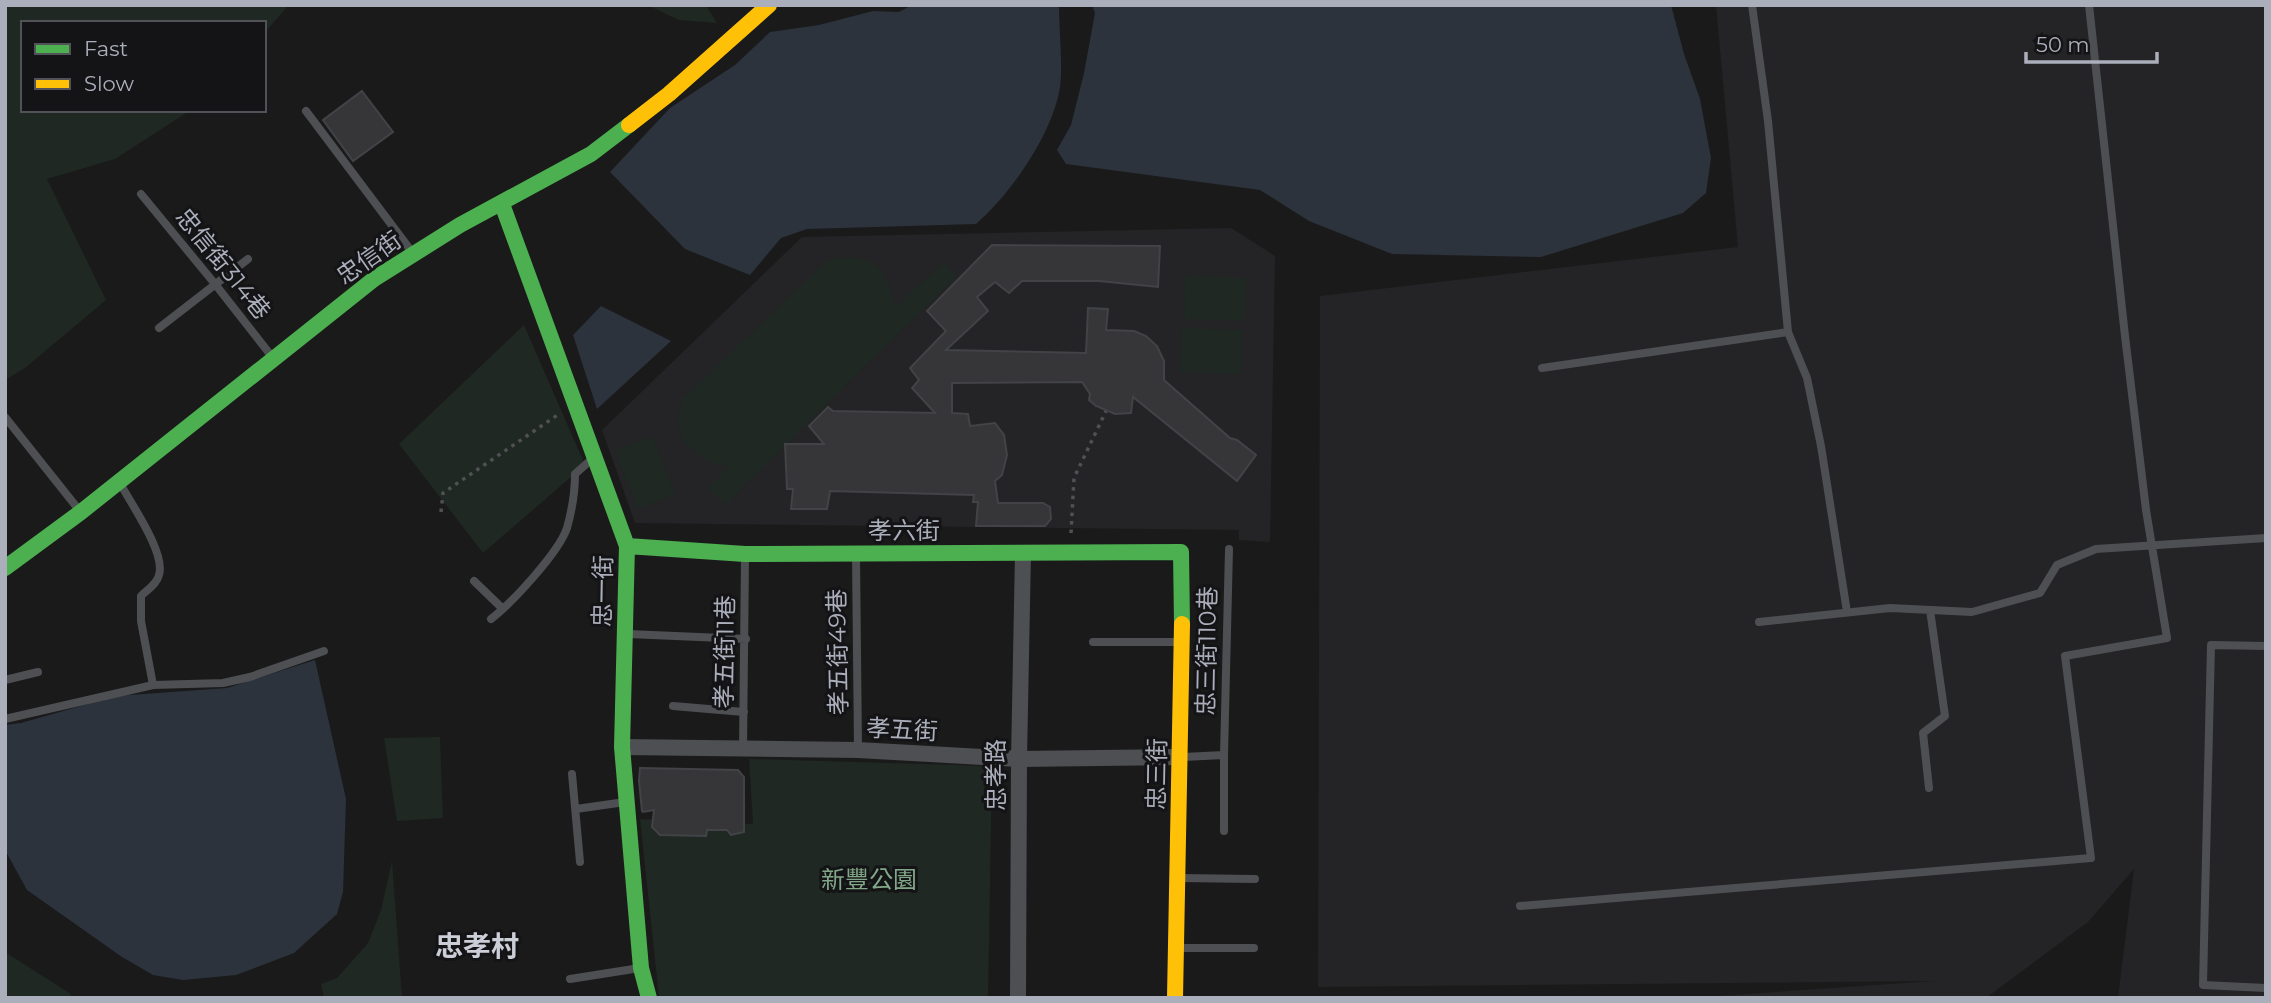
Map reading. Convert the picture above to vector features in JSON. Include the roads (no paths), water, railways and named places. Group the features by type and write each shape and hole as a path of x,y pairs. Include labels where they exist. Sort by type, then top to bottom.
{"street":[{"name":"忠信街","path":"5,568 81,512 374,279 460,225 592,154 669,94 769,5"},
{"name":"忠一街","path":"502,204 627,546 622,747 641,968 649,998"},
{"name":"孝六街","path":"627,546 745,554 1181,552"},
{"name":"忠孝路","path":"1018,998 1023,552"},
{"name":"忠三街","path":"1175,998 1182,642 1181,552"},
{"name":"孝五街","path":"622,747 858,750 1019,759 1180,757"}],"lane":[{"path":"1752,5 1768,121 1788,332 1807,378 1821,446 1847,612"},
{"path":"1520,906 2091,858 2065,656 2167,638 2146,510 2089,5"},
{"path":"306,111 414,254"},
{"name":"忠信街314巷","path":"141,194 274,358"},
{"path":"159,328 248,259"},
{"path":"1542,368 1788,332"},
{"path":"5,417 8,428 81,512"},
{"path":"491,618 503,609 537,572 566,530 575,494 575,474 594,456"},
{"path":"119,481 157,551 161,566 159,577 141,596 141,621 153,685"},
{"path":"1759,622 1890,608 1972,612 2040,593 2056,565 2096,549 2266,538"},
{"name":"忠三街110巷","path":"1224,831 1229,549"},
{"name":"孝五街11巷","path":"743,750 745,554"},
{"name":"孝五街49巷","path":"856,554 858,750"},
{"path":"474,581 503,609"},
{"path":"1929,788 1923,733 1945,716 1930,610"},
{"path":"625,634 746,639"},
{"path":"1093,642 1182,642"},
{"path":"2266,646 2211,645 2203,985 2266,988"},
{"path":"5,719 153,685 223,683 250,677 324,651"},
{"path":"5,680 38,672"},
{"path":"673,706 744,712"},
{"path":"1180,757 1224,755"},
{"path":"572,775 580,862"},
{"path":"576,809 626,802"},
{"path":"1177,878 1255,879"},
{"path":"1176,948 1254,948"},
{"path":"570,979 641,968"}],"district":[{"name":"忠孝村","path":"477,946"}],"park label":[{"name":"新豐公園","path":"869,880"}]}
